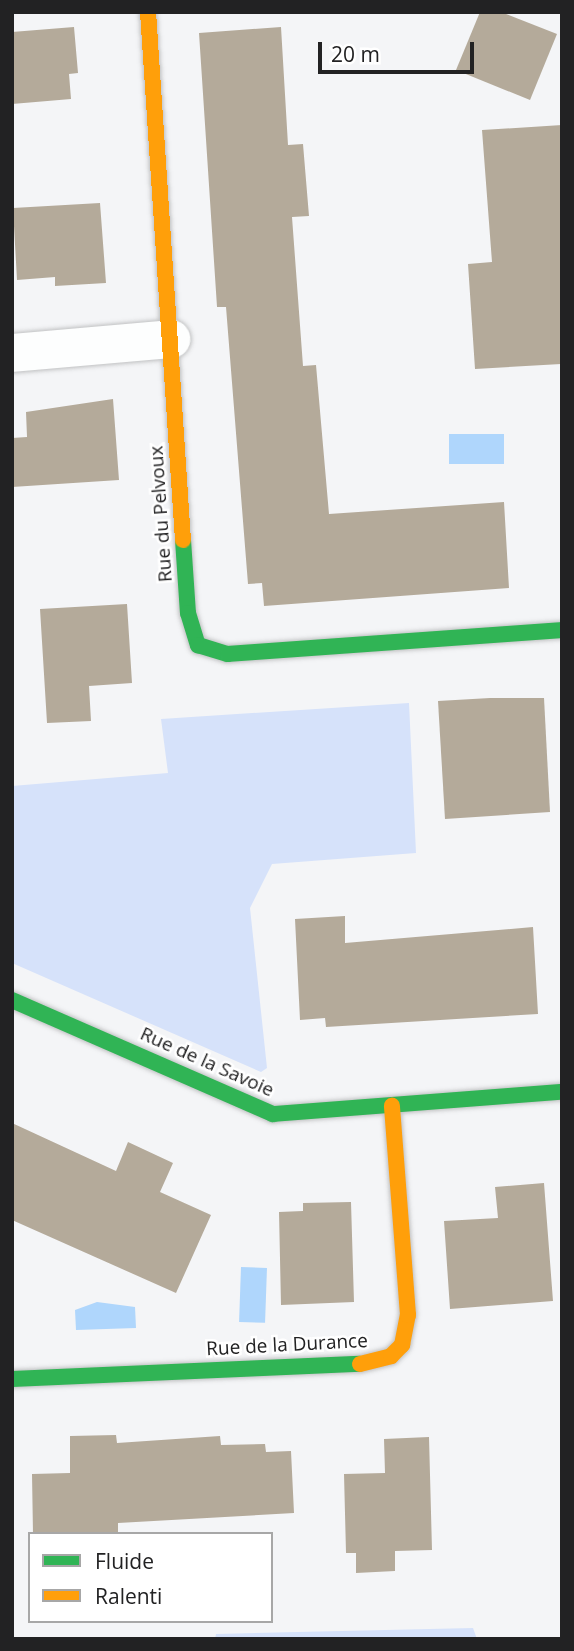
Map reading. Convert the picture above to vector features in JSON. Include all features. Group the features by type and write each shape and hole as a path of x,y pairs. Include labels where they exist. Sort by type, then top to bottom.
{"street":[{"name":"Rue du Pelvoux","path":"148,12 189,625 198,645 228,654 562,630"},
{"path":"12,354 171,339"},
{"name":"Rue de la Savoie","path":"12,1000 273,1114 562,1092"},
{"name":"Rue de la Durance","path":"12,1379 370,1364 391,1356 401,1345 408,1315 392,1106"}],"shaded area":[{"path":"409,703 416,853 272,864 250,908 267,1068 261,1072 12,963 12,786 168,773 161,719"},
{"path":"473,1628 477,1639 215,1639 216,1634"}],"water":[{"path":"449,434 504,434 504,464 449,464"},
{"path":"241,1267 267,1268 265,1323 239,1322"},
{"path":"97,1302 135,1307 136,1328 76,1330 75,1310"}],"building":[{"path":"480,12 501,12 557,34 530,100 456,70"},
{"path":"74,27 78,73 69,74 71,99 12,104 12,32"},
{"path":"281,27 288,145 303,144 309,216 292,217 303,366 316,365 329,514 504,502 509,588 264,606 262,583 248,584 226,307 217,307 199,33"},
{"path":"562,125 561,364 475,369 468,264 492,262 482,130"},
{"path":"100,203 106,283 55,286 55,277 17,280 13,208"},
{"path":"113,399 119,480 12,487 12,438 27,437 26,412"},
{"path":"127,604 132,683 89,686 91,721 47,723 40,609"},
{"path":"544,698 550,812 445,819 438,701"},
{"path":"345,916 345,943 533,927 538,1014 326,1027 325,1018 300,1020 295,919"},
{"path":"12,1123 116,1171 128,1142 173,1163 160,1192 211,1215 176,1293 12,1220"},
{"path":"544,1183 553,1301 450,1309 444,1221 498,1218 495,1187"},
{"path":"351,1202 354,1302 281,1305 279,1212 303,1211 303,1203"},
{"path":"116,1435 117,1443 220,1436 221,1445 265,1444 266,1452 291,1451 294,1513 118,1523 118,1532 33,1532 32,1474 70,1473 70,1436"},
{"path":"429,1437 432,1550 395,1551 395,1571 356,1573 356,1553 346,1553 344,1474 385,1473 384,1439"}],"traffic: fast":[{"path":"183,540 188,613 198,645 228,654 562,630"},
{"path":"12,1000 273,1114 562,1092"},
{"path":"12,1379 360,1364"}],"traffic: slow":[{"path":"148,12 183,540"},
{"path":"360,1364 391,1356 402,1345 408,1315 392,1106"}]}
